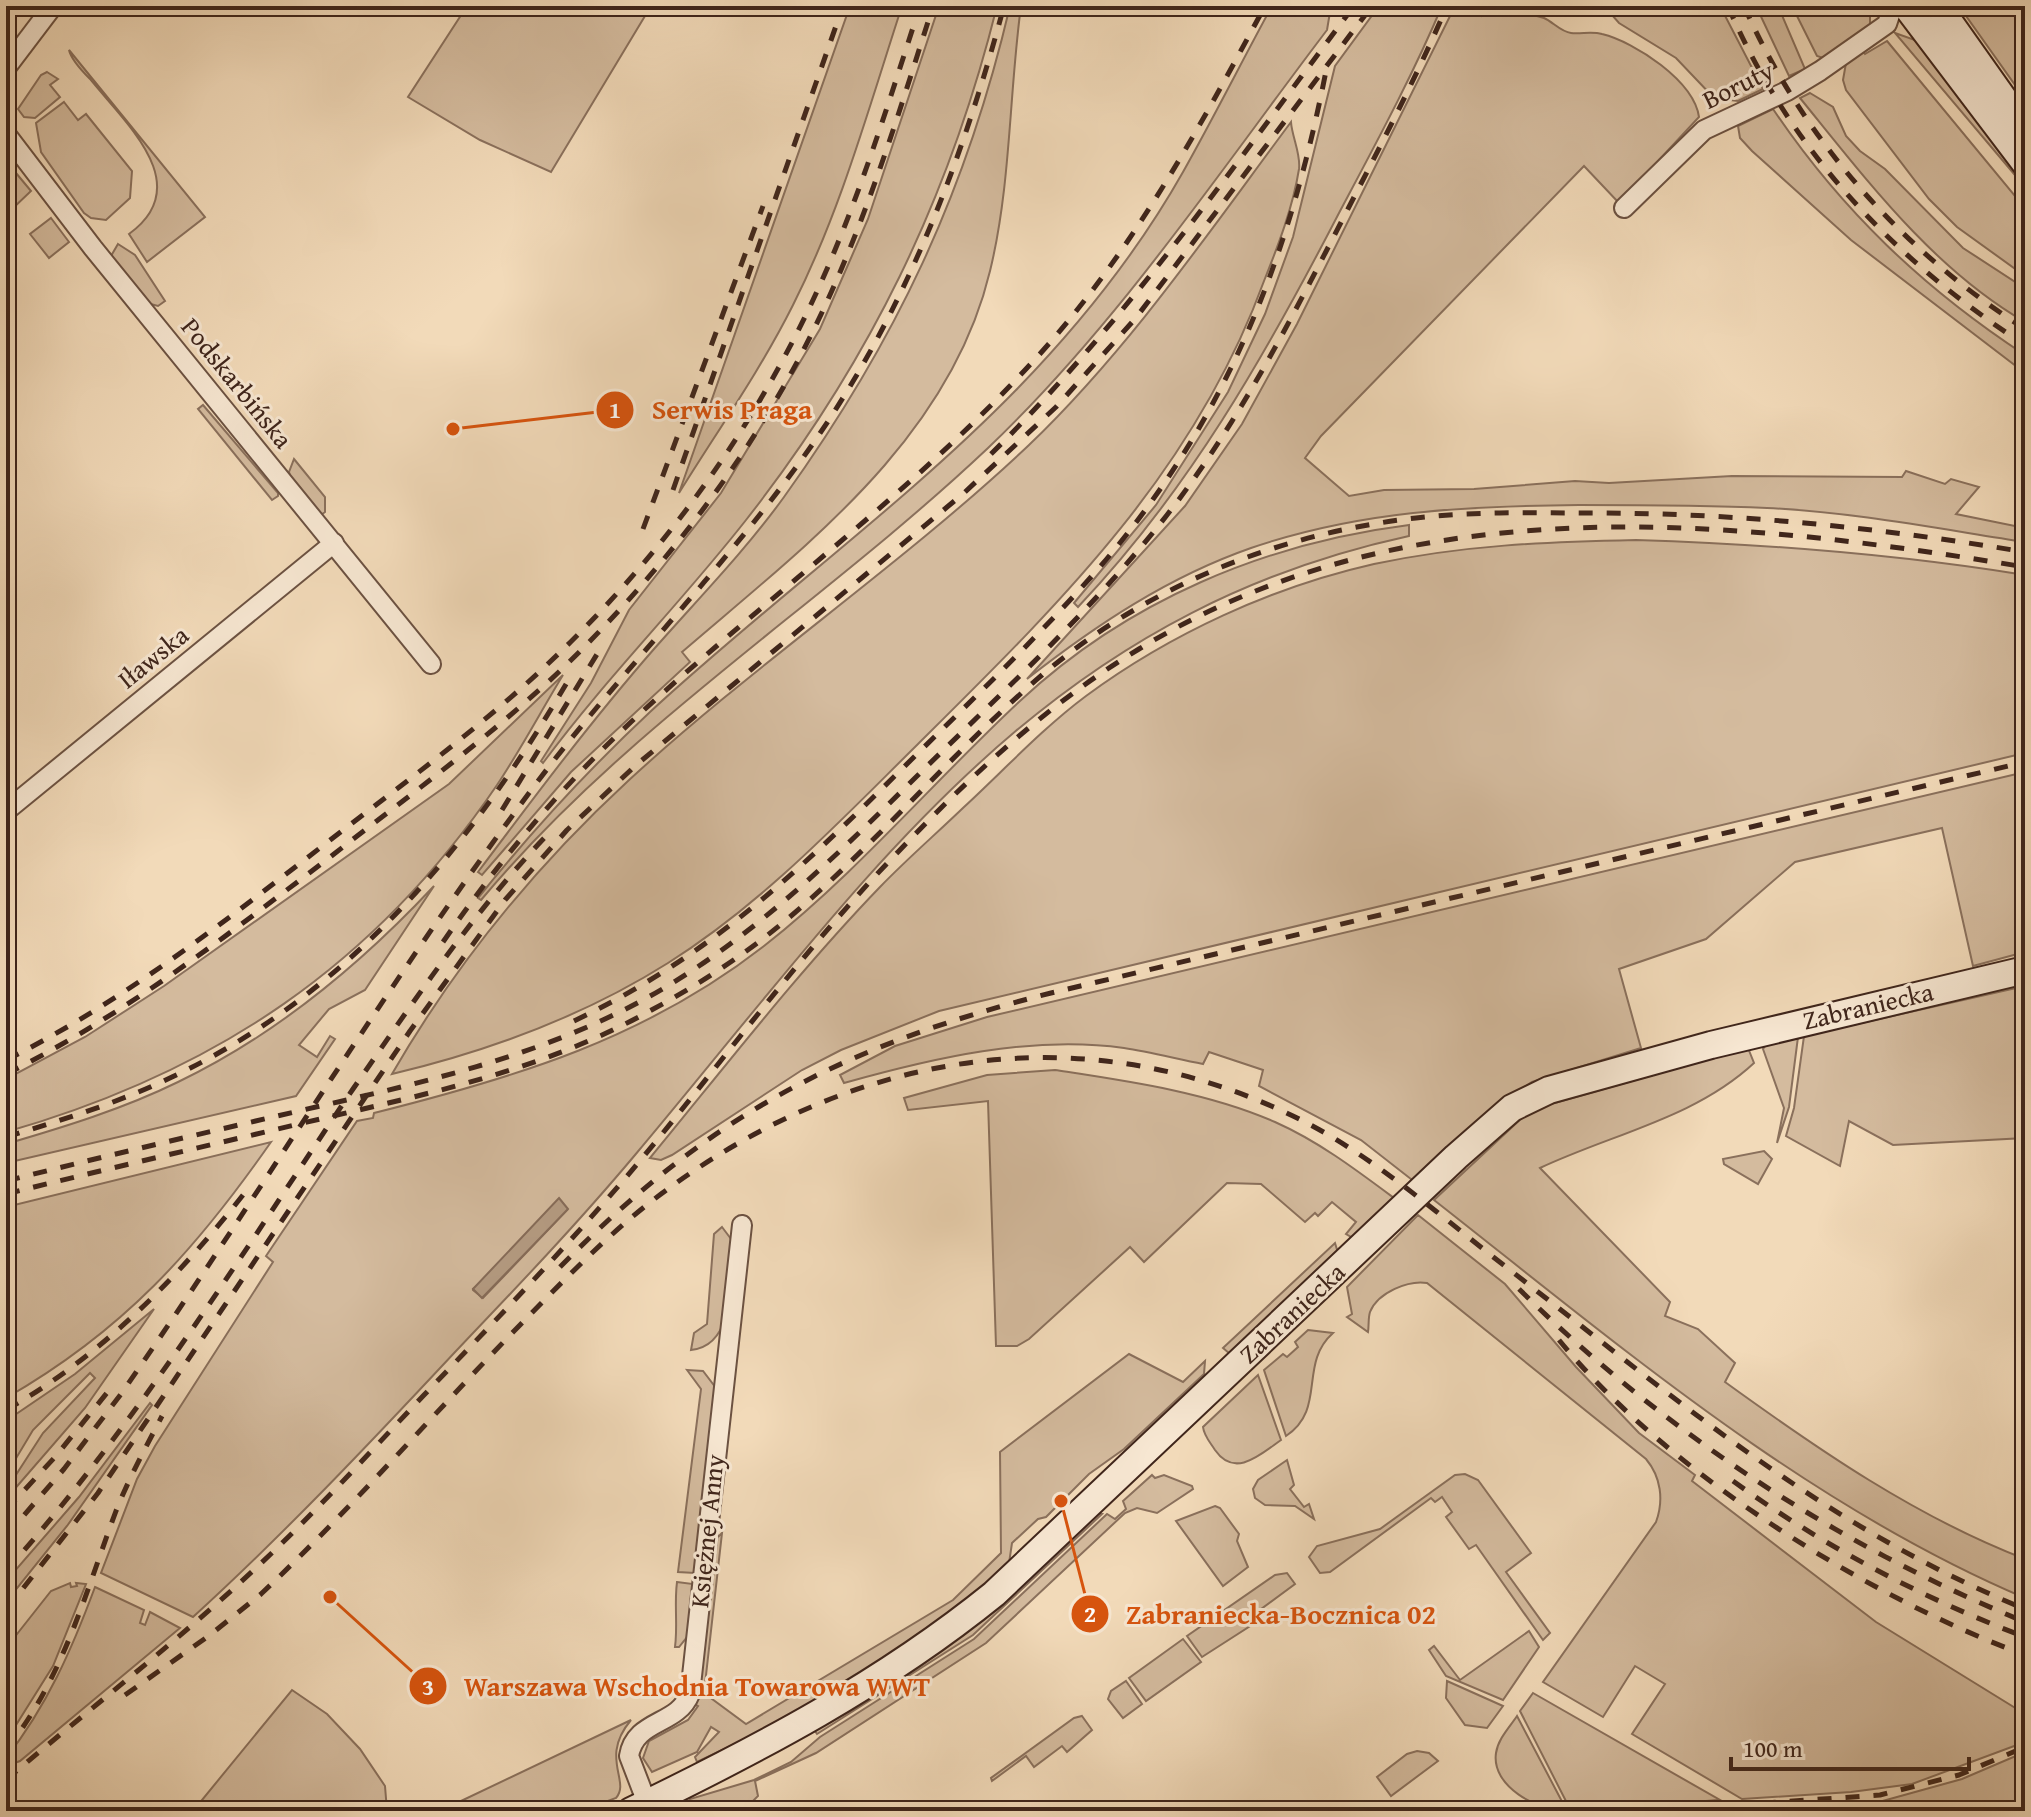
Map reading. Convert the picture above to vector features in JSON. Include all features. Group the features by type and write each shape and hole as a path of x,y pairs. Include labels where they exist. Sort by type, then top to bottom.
{"main road":[{"path":"1938,6 2025,129"},
{"path":"1895,12 1925,35 2025,163"},
{"name":"Zabraniecka","path":"645,1809 828,1711 952,1628 994,1594 1456,1157 1512,1108 1549,1090 1711,1045 2025,970"}],"street":[{"path":"6,68 53,6"},
{"name":"Boruty","path":"1624,208 1704,130 1720,119 1787,91 1895,12"},
{"name":"Podskarbińska","path":"6,134 93,248 431,664"},
{"name":"Iławska","path":"6,811 334,543"},
{"name":"Księżnej Anny","path":"645,1809 629,1756 638,1733 676,1713 690,1694 742,1225"}],"shaded area":[{"path":"467,6 651,6 551,172 480,140 408,97"},
{"path":"850,6 902,6 853,158 826,232 793,305 753,377 679,493"},
{"path":"939,6 997,6 955,146 900,276 867,339 790,461 746,520 543,763 541,761 591,683 629,610 721,493 820,329 868,219"},
{"path":"1010,6 1021,6 997,239 970,331 942,386 907,437 867,485 823,529 682,652 690,662 571,772 482,875 478,872 586,731 769,517 860,381 893,322 949,202 972,140"},
{"path":"1272,6 1331,6 1327,30 1166,246 1081,350 988,448 860,560 662,721 538,837 481,900 478,898 561,802 650,712 929,472 1018,388 1064,338 1148,230"},
{"path":"1379,6 1442,6 1380,136 1253,370 1190,469 1118,562 1078,607 1074,603 1156,505 1228,392 1265,314 1293,237 1335,66"},
{"path":"1455,6 1472,6 1482,16 1505,12 1529,14 1544,18 1567,32 1598,33 1615,38 1646,54 1675,77 1695,103 1699,117 1619,203 1584,166 1321,436 1305,458 1349,496 1384,490 1474,489 1575,481 1609,483 1732,476 1902,477 1906,471 1945,484 1951,479 1979,487 1956,514 2025,528 2025,542 1864,517 1743,507 1537,506 1454,509 1372,518 1251,548 1191,573 1106,621 1027,679 1185,506 1242,424 1297,324"},
{"path":"1604,6 1720,6 1763,89 1738,101 1714,98 1676,58 1619,23"},
{"path":"1756,6 1778,6 1805,69 1789,76"},
{"path":"1792,6 1863,6 1870,17 1870,27 1823,58 1817,56"},
{"path":"1959,6 2025,6 2025,99"},
{"path":"1895,33 1915,40 2019,168 2025,177 2025,187"},
{"path":"1887,41 2025,208 2025,276 1957,227 1929,199 1846,90 1843,80 1846,63 1862,50 1865,54"},
{"path":"69,50 205,217 147,262 129,234 148,215 157,195 156,175 136,134 77,65"},
{"path":"47,72 58,79 50,85 60,97 35,118 24,117 18,109 41,75"},
{"path":"1810,93 1833,107 1846,136 1860,151 1885,169 1963,248 2023,287 2025,283 2025,322 1960,276 1902,220 1800,98"},
{"path":"64,102 78,120 86,114 132,171 130,198 106,220 91,218 84,213 41,152 36,123"},
{"path":"1773,109 1799,146 1856,214 1918,274 2025,355 2025,373 1851,240 1752,151 1740,138 1738,126"},
{"path":"1291,122 1299,163 1293,198 1275,254 1235,350 1200,415 1161,475 1118,532 1022,640 799,860 703,940 636,982 535,1030 392,1074 470,956 561,847 677,738 931,532 1029,445 1101,370 1134,330"},
{"path":"6,161 31,191 11,210 6,205"},
{"path":"51,218 69,242 49,258 30,234"},
{"path":"118,244 135,255 165,301 158,306 147,303 111,256"},
{"path":"203,405 278,496 272,500 198,409"},
{"path":"294,459 325,497 325,512 321,515 291,479 289,472"},
{"path":"1409,525 1409,536 1278,575 1163,628 1060,695 968,774 882,861 800,954 635,1155 547,1254 327,1487 193,1617 101,1573 137,1479 155,1446 273,1262 266,1256 357,1121 373,1118 374,1113 530,1069 627,1030 674,1006 719,978 798,918 1020,701 1062,665 1106,634 1152,606 1201,582 1251,562 1355,534","holes":["568,1209 483,1298 473,1289"]},
{"path":"1636,540 1831,551 2025,575 2025,753 939,1011 841,1050 802,1070 672,1155 661,1160 650,1158 791,986 880,887 1054,722 1118,673 1223,615 1298,586 1374,564 1536,543"},
{"path":"563,675 497,785 449,849 398,907 343,959 284,1004 221,1044 154,1078 82,1107 6,1132 6,1079 85,1037 164,986 449,784"},
{"path":"2025,772 2025,952 1973,966 1942,828 1795,862 1706,939 1619,969 1641,1048 1532,1082 1496,1105 1416,1183 1361,1140 1259,1086 1263,1070 1209,1052 1203,1064 1124,1048 1054,1044 982,1051 844,1083 840,1075 895,1046 987,1017"},
{"path":"434,886 365,990 329,1009 299,1045 317,1057 330,1036 335,1039 296,1096 6,1163 6,1144 136,1101 249,1043 346,970"},
{"path":"2025,986 2025,1138 1893,1145 1849,1121 1840,1166 1786,1136 1794,1108 1804,1036"},
{"path":"1798,1037 1789,1107 1777,1143 1784,1108 1763,1049 1766,1045"},
{"path":"1748,1048 1754,1063 1706,1098 1540,1168 1670,1302 1665,1316 1698,1329 1735,1363 1725,1382 1869,1480 1945,1523 2025,1559 2025,1598 1944,1560 1866,1517 1791,1470 1645,1366 1434,1200 1524,1116 1537,1108"},
{"path":"1055,1070 1166,1089 1249,1112 1308,1139 1398,1201 1353,1238 1346,1234 1356,1222 1332,1202 1318,1216 1315,1213 1305,1222 1261,1184 1227,1183 1144,1262 1130,1247 1029,1339 1017,1346 996,1346 988,1101 908,1110 904,1098 987,1075"},
{"path":"271,1142 214,1219 154,1286 86,1345 6,1398 6,1207"},
{"path":"1764,1151 1772,1159 1758,1184 1724,1164 1723,1159"},
{"path":"559,1198 568,1209 482,1298 473,1289"},
{"path":"1418,1215 1505,1284 1576,1367 1639,1433 1695,1475 1692,1481 1876,1622 2025,1714 2025,1742 1912,1784 1851,1792 1742,1799 1632,1734 1665,1684 1635,1666 1603,1717 1543,1682 1656,1522 1660,1497 1658,1481 1646,1459 1427,1283 1403,1286 1387,1293 1370,1312 1368,1332 1347,1317 1352,1314 1347,1287"},
{"path":"722,1227 731,1239 730,1289 724,1322 717,1336 706,1345 691,1350 694,1333 707,1324 714,1234"},
{"path":"1335,1243 1338,1253 1230,1354 1223,1348"},
{"path":"154,1309 85,1408 6,1499 6,1485 12,1481 43,1433 95,1378 90,1373 33,1430 6,1475 6,1421 75,1374"},
{"path":"1308,1330 1333,1333 1317,1358 1306,1413 1286,1436 1264,1370 1283,1354 1287,1357 1298,1347 1295,1342"},
{"path":"1129,1354 1183,1382 1205,1361 1204,1374 1124,1449 1089,1474 1046,1517 1038,1519 1012,1543 1008,1570 972,1603 821,1703 697,1762 695,1757 719,1732 711,1727 697,1752 652,1772 643,1758 649,1741 688,1720 698,1706 694,1704 714,1541 722,1533 704,1693 746,1724 953,1600 1001,1553 1000,1452"},
{"path":"687,1370 703,1371 716,1388 695,1573 678,1572 701,1389"},
{"path":"1258,1375 1281,1440 1248,1461 1231,1463 1215,1450 1203,1427"},
{"path":"150,1403 152,1405 67,1526 6,1602 6,1581 79,1497"},
{"path":"1287,1460 1294,1485 1290,1489 1304,1507 1309,1504 1314,1519 1295,1506 1265,1505 1255,1498 1253,1489 1258,1480"},
{"path":"1465,1474 1478,1480 1531,1553 1506,1572 1550,1633 1543,1640 1476,1545 1469,1549 1446,1517 1452,1512 1442,1497 1435,1502 1431,1498 1330,1572 1320,1573 1309,1557 1317,1546 1380,1529 1455,1475"},
{"path":"1152,1475 1155,1478 1164,1475 1193,1489 1157,1513 1137,1508 1125,1513 986,1643 816,1753 755,1781 758,1796 743,1811 682,1811 690,1799 754,1780 791,1762 820,1737 974,1639 1107,1514 1115,1519 1126,1509 1123,1501"},
{"path":"1215,1506 1220,1508 1239,1534 1237,1541 1248,1567 1223,1586 1176,1521"},
{"path":"1095,1513 1102,1514 973,1635 817,1734 815,1731 825,1723"},
{"path":"1287,1573 1295,1584 1253,1615 1258,1621 1202,1657 1187,1636 1275,1575"},
{"path":"677,1582 693,1584 687,1637 679,1647 675,1647 676,1599"},
{"path":"70,1583 71,1587 77,1586 76,1583 86,1584 53,1666 6,1741 6,1648 51,1591"},
{"path":"95,1587 144,1610 140,1623 145,1625 150,1612 180,1628 20,1761 6,1766 6,1758 34,1718 57,1676"},
{"path":"1529,1631 1539,1647 1503,1700 1446,1676 1429,1650 1434,1646 1460,1680"},
{"path":"1183,1639 1201,1662 1146,1701 1129,1678"},
{"path":"1126,1681 1142,1704 1123,1718 1108,1699 1111,1691"},
{"path":"1447,1681 1503,1706 1487,1728 1465,1725 1446,1698"},
{"path":"292,1690 327,1714 360,1749 385,1786 387,1811 193,1811"},
{"path":"1533,1693 1720,1800 1571,1811 1520,1711"},
{"path":"1082,1716 1092,1730 1067,1752 1062,1746 1034,1767 1026,1756 992,1781 991,1778 1074,1718"},
{"path":"1517,1716 1567,1811 1543,1807 1530,1801 1508,1786 1501,1776 1496,1765 1497,1748"},
{"path":"631,1720 617,1746 620,1791 616,1798 581,1811 440,1811"},
{"path":"1417,1751 1429,1753 1438,1761 1391,1796 1377,1777 1407,1754"},
{"path":"2025,1752 2024,1811 1757,1809 1879,1802 1962,1779"}],"railway":[{"path":"673,490 843,6"},
{"path":"6,1060 91,1013 251,901 502,705 616,595 696,496 766,391 796,335 850,211 920,6"},
{"path":"6,1074 134,1000 215,943 450,764 562,669 670,552 734,467 790,376 814,329 865,210 933,6"},
{"path":"6,1536 64,1469 121,1394 416,952 518,808 587,719 733,548 802,459 837,407 869,353 924,242 968,126 1004,6"},
{"path":"443,942 531,827 605,747 680,678 932,462 1026,369 1062,328 1128,241 1186,149 1265,6"},
{"path":"991,454 1089,349 1135,294 1354,6"},
{"path":"6,1610 98,1493 410,1031 505,900 567,830 635,766 964,493 1056,407 1135,319 1372,6"},
{"path":"6,1181 419,1083 532,1049 605,1019 649,996 732,943 844,847 1045,651 1108,585 1167,515 1236,415 1277,344 1392,122 1447,6"},
{"path":"1728,6 1753,59 1782,108 1815,155 1851,198 1932,277 2025,345"},
{"path":"1744,6 1796,102 1860,188 1897,228 1937,264 2025,329"},
{"path":"574,1021 671,967 715,937 796,870 1032,640 1099,568 1144,512 1183,455 1217,396 1246,335 1293,207 1326,71"},
{"path":"643,529 763,206"},
{"path":"6,1194 487,1077 568,1050 607,1033 682,993 785,921 851,861 1009,705 1083,643 1171,590 1266,551 1365,525 1460,514 1527,513 1757,519 1864,529 2025,552"},
{"path":"6,1780 196,1622 300,1526 598,1209 826,932 898,852 1012,742 1074,693 1139,649 1242,596 1350,560 1460,538 1572,528 1685,528 1799,536 2025,567"},
{"path":"502,810 602,646"},
{"path":"6,1137 111,1103 172,1077 236,1043 295,1003 350,958 401,909 448,856 532,740 569,679"},
{"path":"560,1267 616,1213 671,1167 727,1127 784,1092 908,1036 1051,993 2025,762"},
{"path":"6,1571 54,1515 145,1397 445,958 494,894 548,834"},
{"path":"125,1695 210,1635 261,1594 571,1274 623,1224 661,1194 733,1146 809,1108 886,1080 966,1063 1047,1058 1129,1064 1211,1083 1322,1131 1405,1187 1756,1458 1884,1540 1953,1577 2025,1609"},
{"path":"6,1410 73,1366 135,1314 191,1257 243,1195"},
{"path":"1519,1289 1633,1391 1756,1480 1887,1558 2025,1622"},
{"path":"1559,1340 1603,1389 1655,1437 1772,1525 1900,1599 1963,1630 2025,1655"},
{"path":"6,1510 55,1457 115,1383"},
{"path":"6,1750 26,1723 58,1665 121,1499 162,1416"},
{"path":"1733,1481 1802,1527 1874,1569 2025,1637"},
{"path":"1650,1811 1880,1795 1959,1775 2025,1747"}],"place":[{"name":"Serwis Praga","path":"453,429"},
{"name":"Zabraniecka-Bocznica 02","path":"1061,1501"},
{"name":"Warszawa Wschodnia Towarowa WWT","path":"330,1597"}]}
